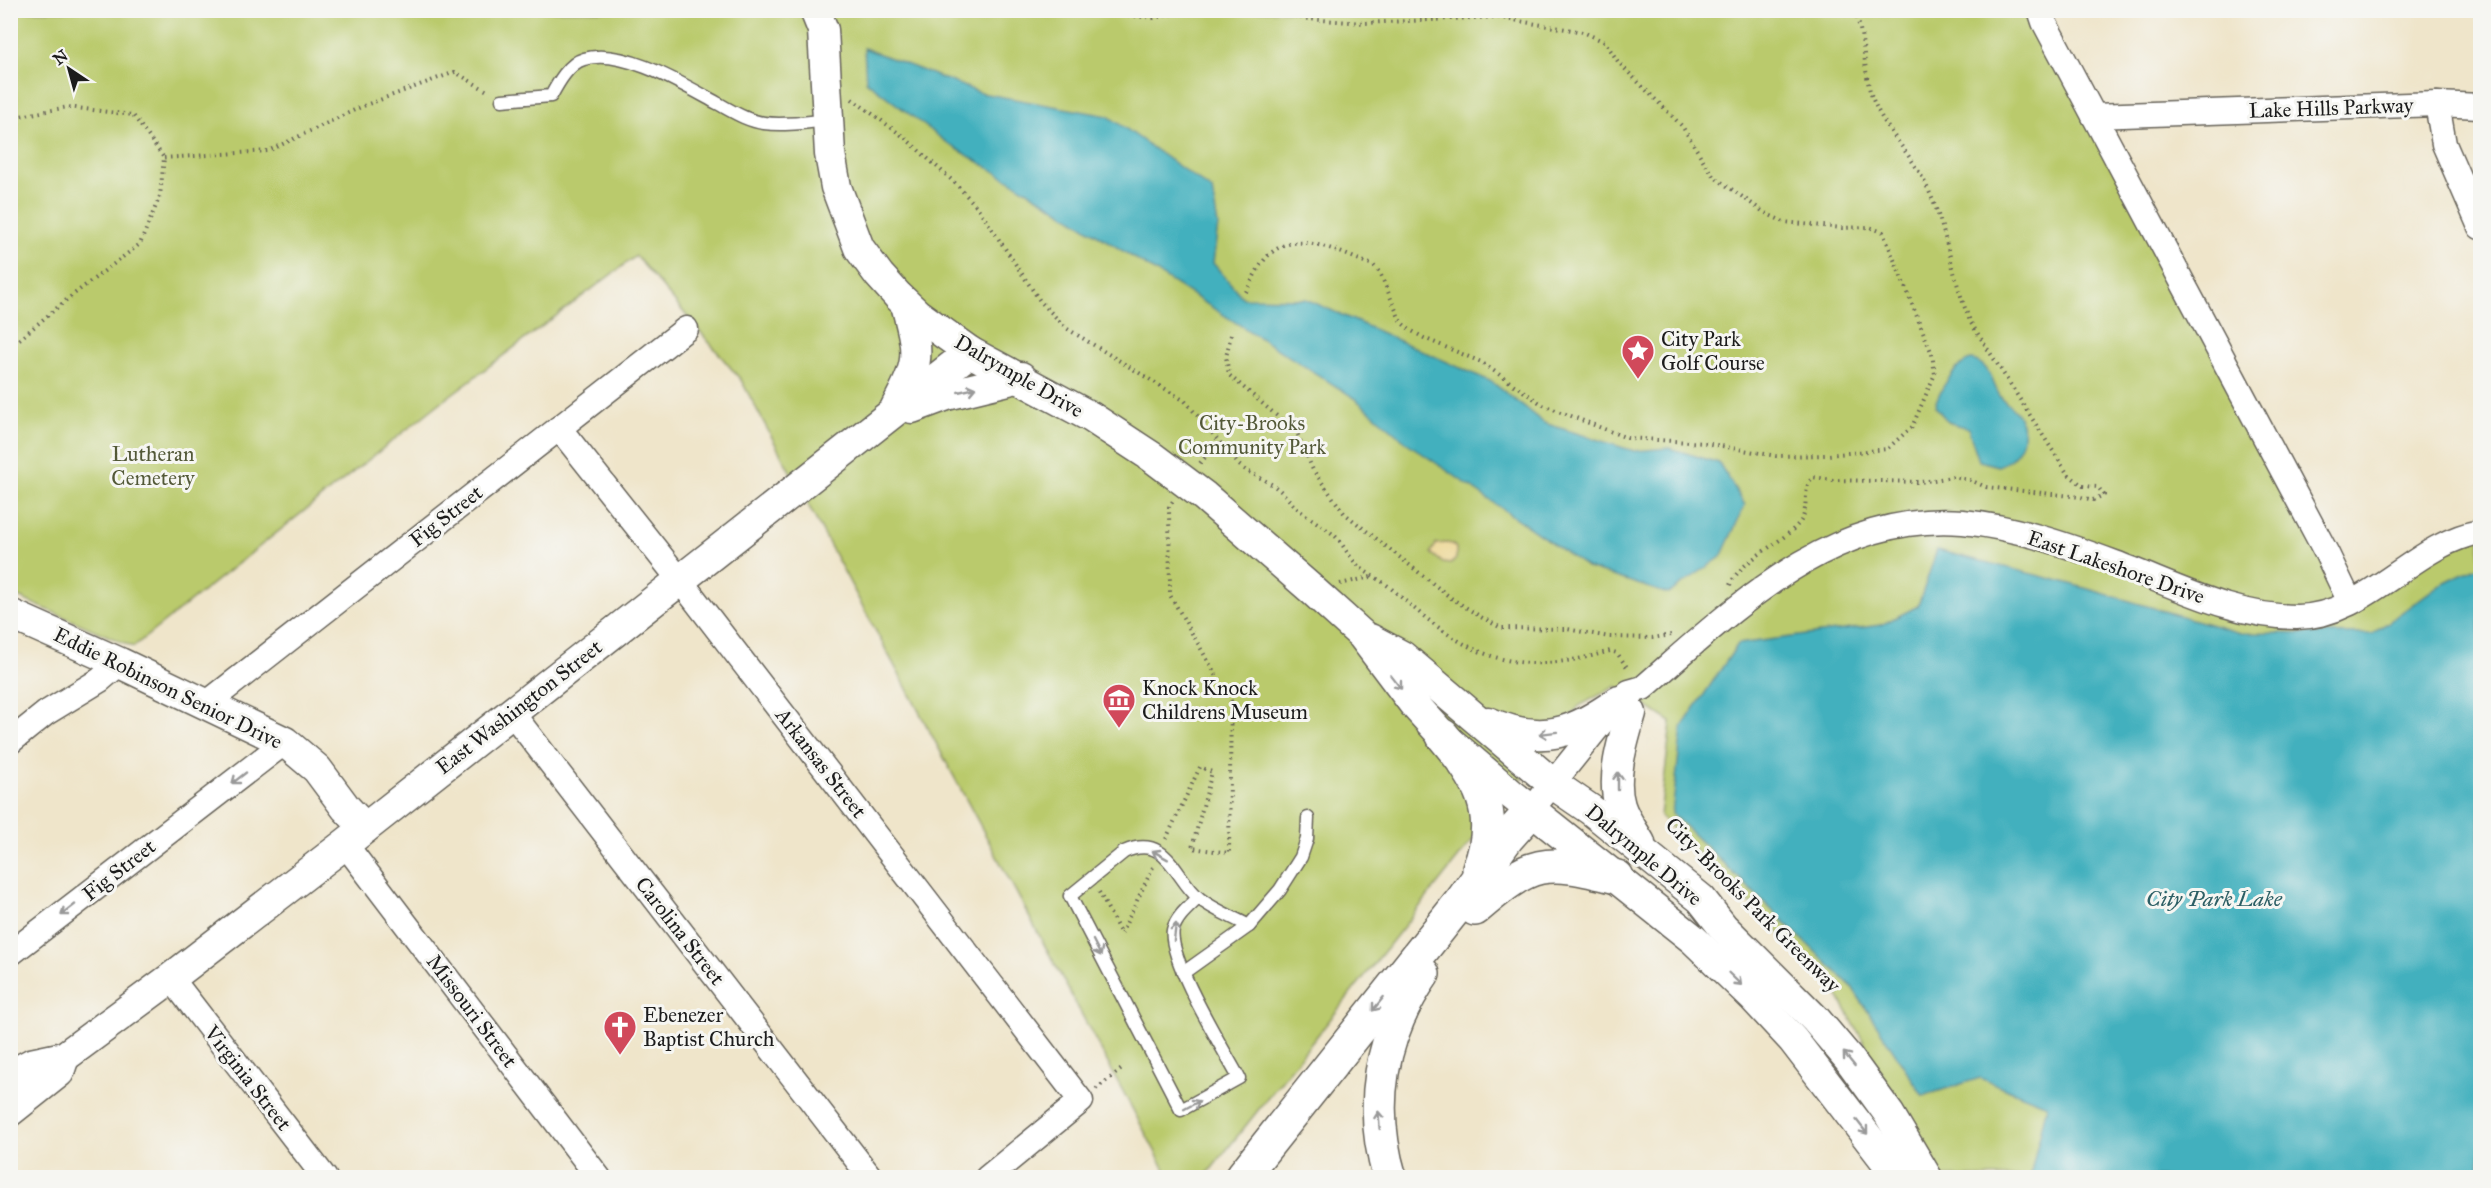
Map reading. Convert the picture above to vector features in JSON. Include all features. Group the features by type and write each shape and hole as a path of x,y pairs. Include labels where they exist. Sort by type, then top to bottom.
{"highway":[{"path":"1390,1178 1381,1143 1378,1107 1382,1071 1390,1035 1413,988 1473,898 1488,840 1488,810 1476,781 1464,761 1443,736"},
{"path":"1241,1178 1473,898 1548,801"},
{"path":"1473,898 1535,868 1577,867 1617,877"}],"street":[{"path":"2040,10 2044,22 2327,554 2350,602"},
{"name":"Dalrymple Drive","path":"823,17 830,154 836,187 846,219 859,248 879,275 906,304 970,352 1091,417 1152,456 1204,496 1362,635 1414,704 1443,736 1548,801 1646,854 1701,899 1723,927 1816,1020 1850,1059 1889,1114 1927,1178"},
{"path":"2437,104 2481,106"},
{"name":"Lake Hills Parkway","path":"2094,116 2437,104 2444,144 2481,227"},
{"path":"892,415 915,365 916,342 906,304"},
{"name":"Fig Street","path":"206,704 686,329"},
{"name":"East Washington Street","path":"64,1057 171,978 355,836 970,352"},
{"path":"892,415 947,395 1021,378"},
{"name":"Arkansas Street","path":"559,428 679,579 1081,1101"},
{"name":"East Lakeshore Drive","path":"1548,801 1632,695 1730,613 1794,567 1851,538 1878,529 1936,521 1965,522 2017,532 2096,556 2220,603 2260,613 2300,617 2327,612 2350,602 2456,538 2481,532"},
{"name":"Eddie Robinson Senior Drive","path":"10,614 120,663 285,742 317,769 346,808 355,836"},
{"name":"Dalrymple Drive","path":"1362,635 1402,656 1471,715 1617,877 1693,939 1754,998 1819,1071 1899,1178"},
{"path":"10,742 46,713 100,680 120,663"},
{"path":"1471,715 1509,731 1523,734 1549,733 1572,729 1589,722 1632,695"},
{"path":"1632,695 1618,769 1618,790 1620,806 1646,854"},
{"name":"Carolina Street","path":"512,713 871,1178"},
{"name":"Fig Street","path":"10,954 285,742"},
{"path":"1548,801 1690,914 1723,927"},
{"name":"Missouri Street","path":"355,836 599,1178"},
{"name":"Virginia Street","path":"171,978 325,1178"},
{"path":"10,1075 31,1064 64,1057"},
{"path":"10,1111 59,1072 64,1057"},
{"path":"987,1178 1081,1101"}],"lane":[{"path":"502,100 551,96 564,74 582,59 607,56 681,84 741,116 763,123 828,120"},
{"path":"1183,973 1249,926 1280,890 1301,857 1307,839 1308,818"},
{"path":"1198,898 1175,922 1172,933 1174,946 1183,973 1239,1078 1181,1110 1070,896 1132,849 1151,849 1173,863 1198,898 1249,926"}],"path":[{"path":"1075,10 1154,18 1189,10"},
{"path":"1246,292 1271,253 1295,242 1312,243 1372,265 1380,273 1401,322 1410,330 1481,362 1543,405 1628,438 1705,443 1776,456 1828,455 1887,449 1912,427 1935,374 1932,354 1883,232 1869,226 1842,228 1784,222 1765,213 1713,176 1683,126 1619,63 1605,42 1582,32 1496,17 1364,23 1308,19 1270,10"},
{"path":"1726,593 1731,581 1744,566 1798,524 1805,512 1807,492 1813,477 1833,480 1921,482 1952,477 1970,480 1986,487 2093,500 2104,495 2098,487 2083,486 2067,473 1971,323 1962,302 1945,233 1929,189 1881,116 1870,91 1859,22 1854,10"},
{"path":"164,158 268,151 363,106 455,72 502,100"},
{"path":"850,97 903,137 955,183 978,208 1040,300 1066,328 1185,401 1239,465 1277,489 1295,507 1334,535 1353,560 1371,577 1391,588 1409,605 1466,646 1498,660 1550,664 1610,651 1617,653 1632,695"},
{"path":"10,118 68,106 133,115 164,158 160,196 140,244 70,297 10,347"},
{"path":"1231,335 1226,357 1229,375 1297,433 1313,470 1344,513 1451,598 1501,628 1567,629 1609,637 1652,638 1681,634"},
{"path":"1197,466 1220,441"},
{"path":"1092,878 1121,934 1200,767 1212,772 1192,848 1229,853 1231,701 1170,595 1169,507 1180,493"},
{"path":"1081,1101 1123,1068"}],"green space":[{"name":"City-Brooks Community Park","path":"11,11 2041,11 2350,601 2480,534 2480,1177 1939,1177 1831,983 1660,816 1671,722 1616,686 1579,706 1205,1177 1169,1177 741,380 636,256 440,403 133,647 11,594"}],"sand":[{"path":"1436,544 1453,544 1456,548 1456,559 1450,564 1443,563 1431,553"}],"water":[{"path":"864,48 981,93 1108,116 1212,190 1218,225 1213,263 1243,298 1306,299 1492,382 1544,423 1634,451 1669,448 1719,463 1745,505 1721,557 1668,594 1588,568 1410,445 1353,397 1041,199 950,145 866,81"},
{"path":"1972,360 1987,369 2000,396 2017,414 2022,424 2023,439 2017,452 2012,458 1998,466 1979,461 1968,428 1948,422 1935,406 1940,393 1954,371"},
{"name":"City Park Lake","path":"1937,550 2064,582 2240,633 2372,634 2439,585 2480,565 2480,1177 2030,1177 2047,1105 1980,1078 1923,1096 1852,987 1672,814 1682,727 1738,644 1881,625 1918,606"}],"place":[{"name":"City Park Golf Course","path":"1638,380"},
{"name":"Knock Knock Childrens Museum","path":"1119,729"},
{"name":"Ebenezer Baptist Church","path":"620,1056"}],"park label":[{"name":"Lutheran Cemetery","path":"153,466"}]}
